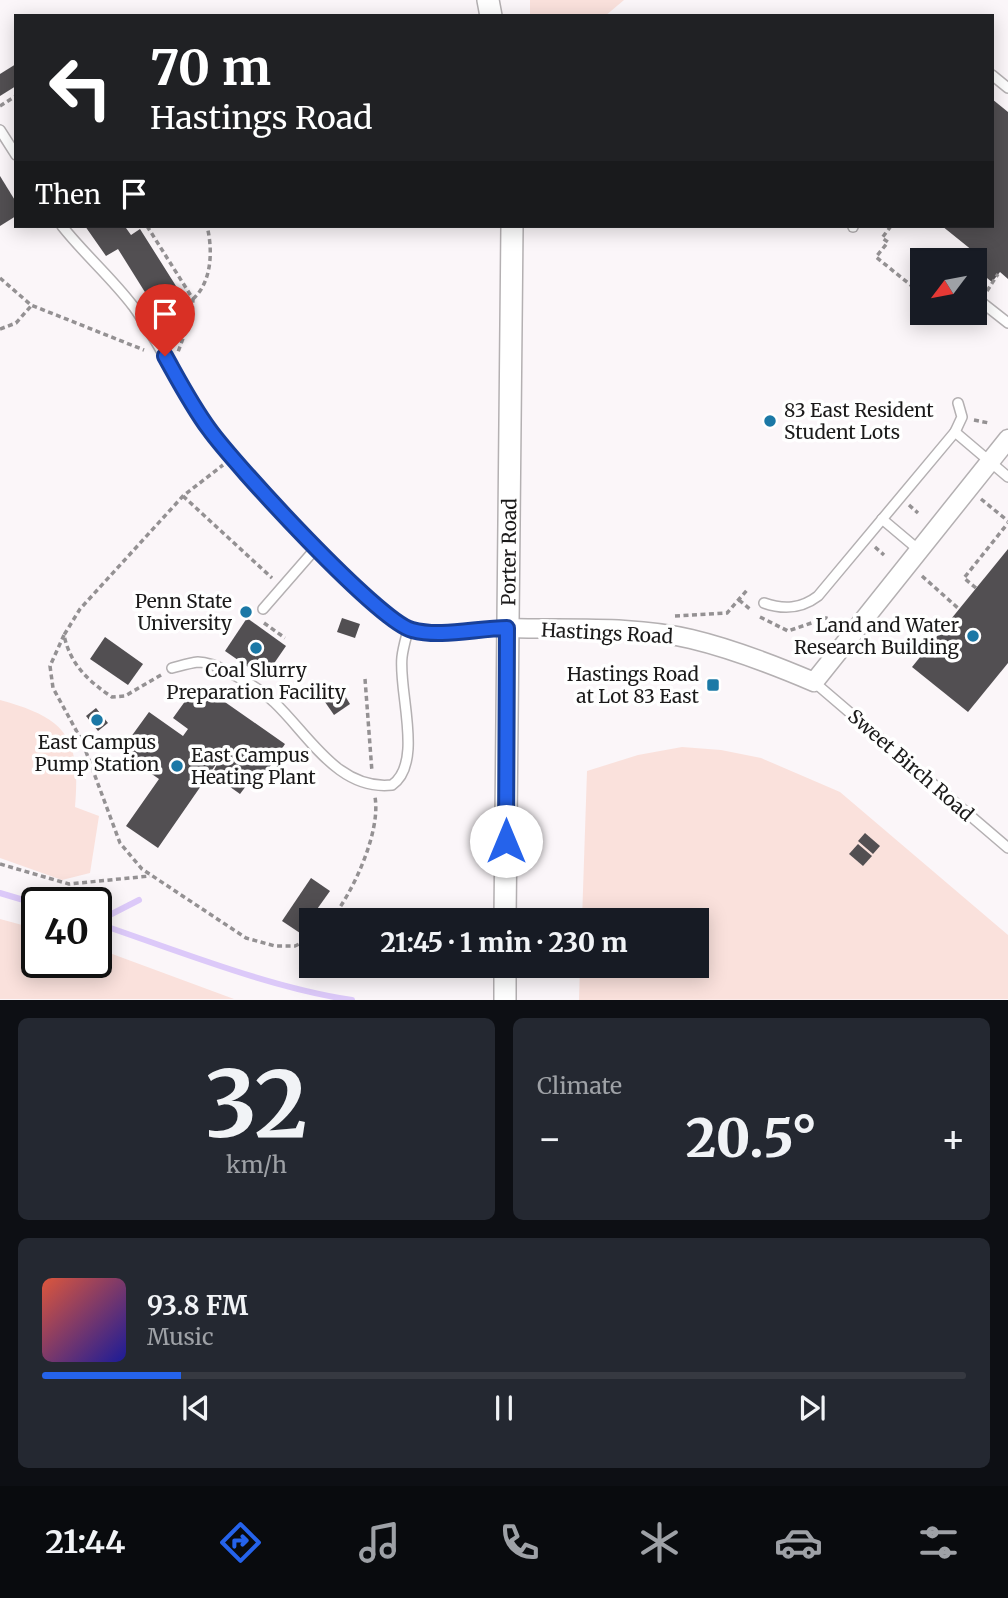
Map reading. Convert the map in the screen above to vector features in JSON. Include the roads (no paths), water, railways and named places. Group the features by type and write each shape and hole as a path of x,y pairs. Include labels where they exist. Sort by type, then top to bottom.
{"street":[{"name":"Porter Road","path":"505,908 512,228"},
{"path":"814,682 1008,439"},
{"name":"Hastings Road","path":"507,628 637,632 689,638 758,660 814,682"},
{"path":"505,978 505,999"}],"lane":[{"path":"994,77 1008,88"},
{"path":"0,130 14,152"},
{"path":"64,228 113,278 208,428 232,459 365,597 408,630 402,657 408,747 406,767 392,785 373,787 354,781 335,766 272,700 245,680 213,664 197,662 172,668"},
{"path":"987,307 1008,323"},
{"path":"764,603 778,608 806,604 818,596 955,432 962,417 958,403"},
{"path":"955,432 1008,477"},
{"path":"882,519 920,551"},
{"path":"263,609 317,547"},
{"name":"Hastings Road","path":"408,630 426,633 507,628"},
{"name":"Sweet Birch Road","path":"814,682 1008,848"}],"waterway":[{"path":"0,893 21,899"},
{"path":"112,914 139,900"},
{"path":"112,929 289,987 352,1000"}],"place":[{"name":"83 East Resident Student Lots","path":"770,421"},
{"name":"Penn State University","path":"246,612"},
{"name":"Land and Water Research Building","path":"973,636"},
{"name":"Coal Slurry Preparation Facility","path":"256,648"},
{"name":"Hastings Road at Lot 83 East","path":"713,685"},
{"name":"East Campus Pump Station","path":"97,720"},
{"name":"East Campus Heating Plant","path":"177,766"}]}
